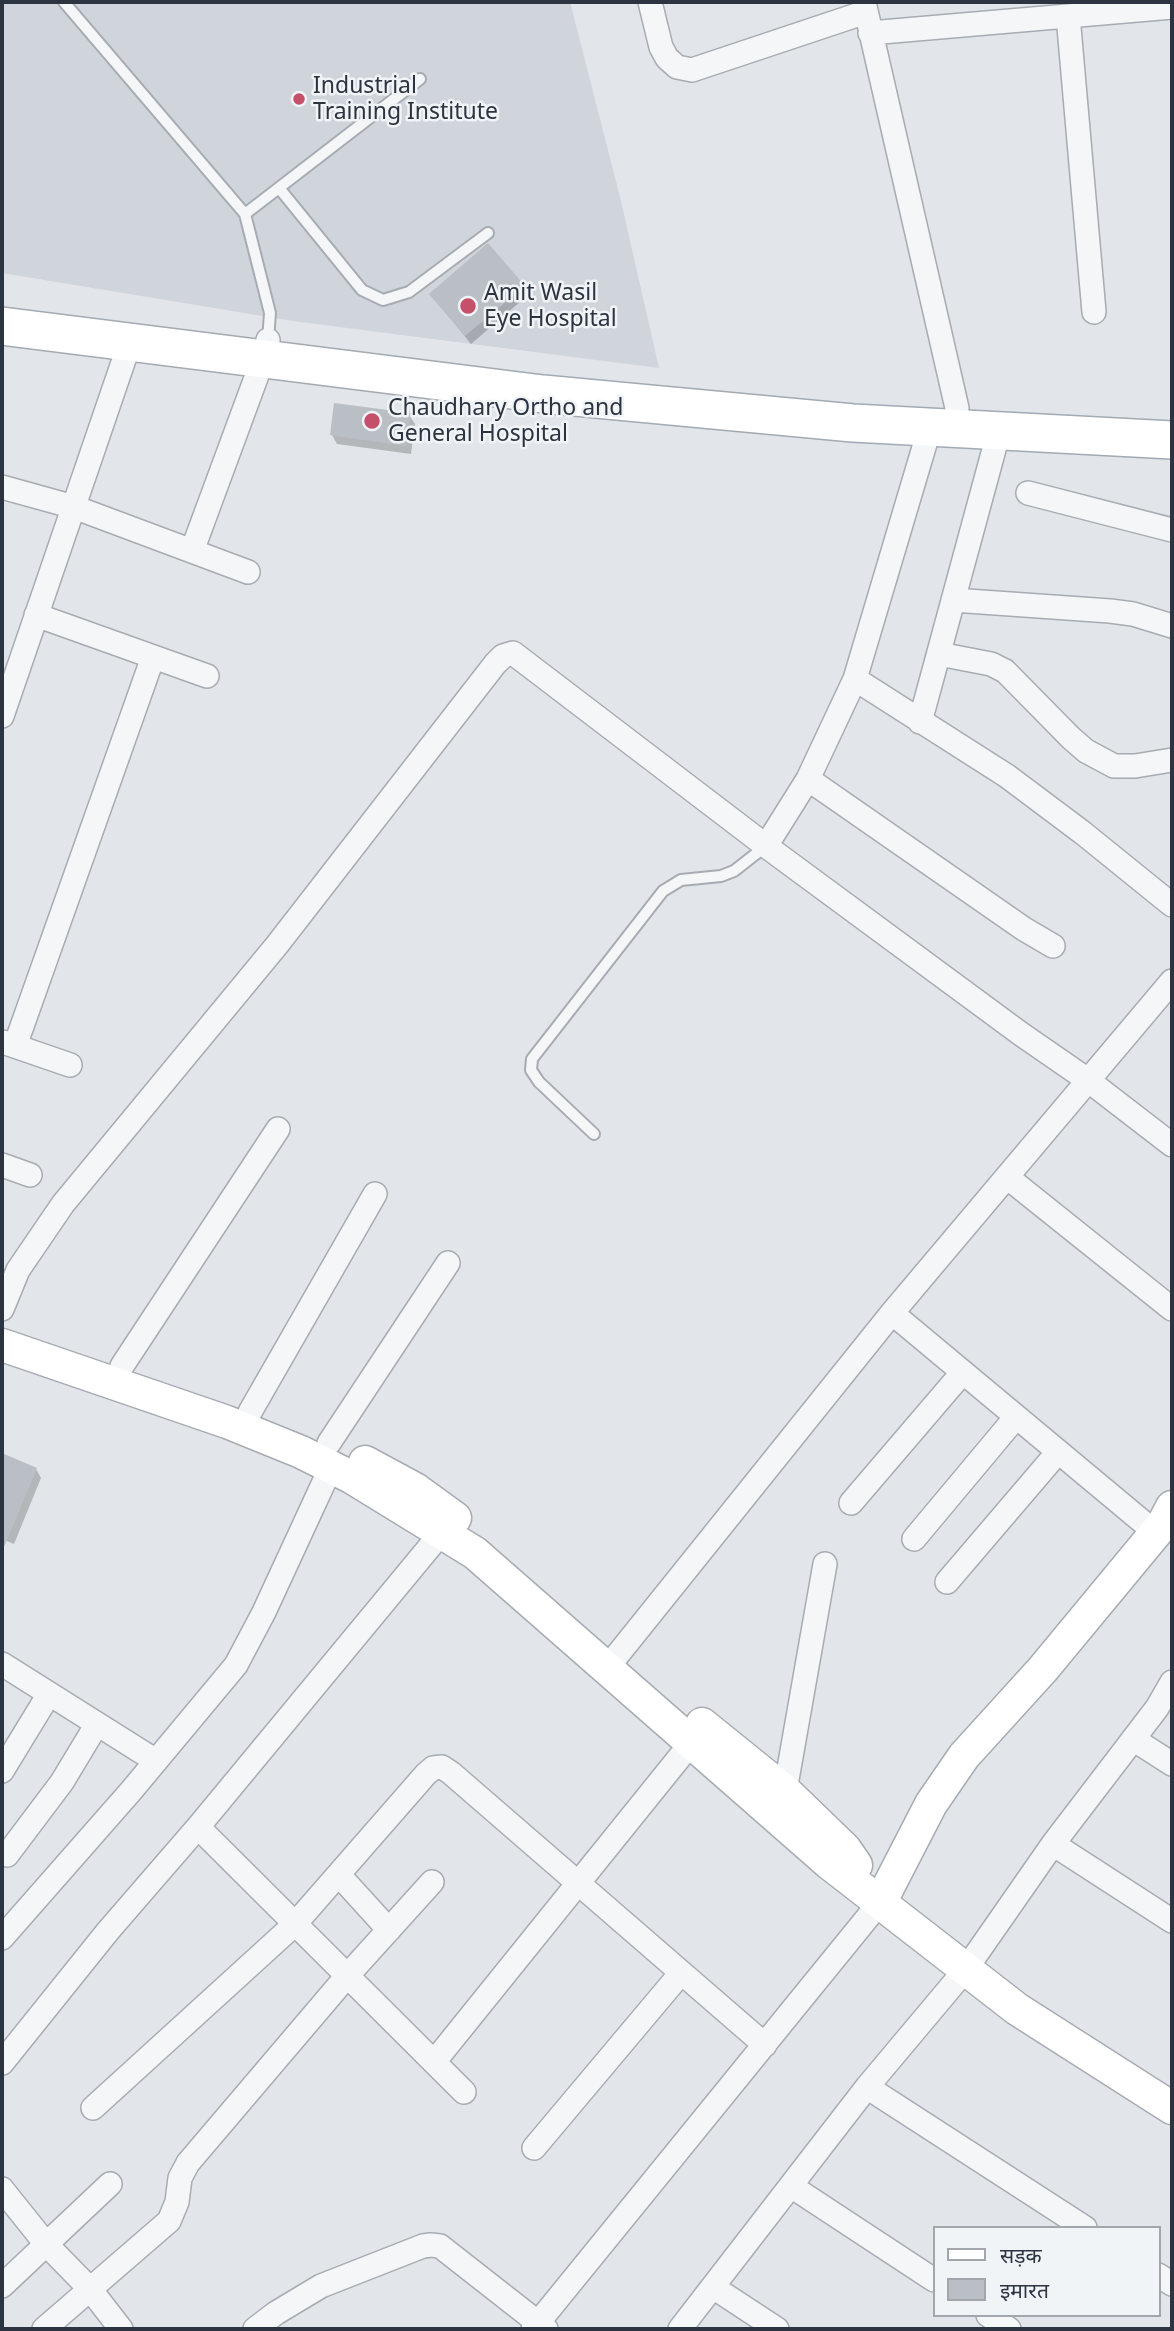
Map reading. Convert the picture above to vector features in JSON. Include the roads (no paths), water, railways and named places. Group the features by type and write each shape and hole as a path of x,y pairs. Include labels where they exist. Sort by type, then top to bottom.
{"main road":[{"path":"2,308 265,350"},
{"path":"2,326 130,342 545,373 944,418 1172,424"},
{"path":"944,418 999,431 1172,440"}],"street":[{"path":"650,2 661,47 667,58 677,67 692,70 867,15 1012,11 1069,16 1146,5 1172,7"},
{"path":"766,846 808,779 855,679 944,418 867,15"},
{"path":"1069,16 1094,312"},
{"path":"2,716 6,693 36,615 130,342"},
{"path":"192,551 265,350"},
{"path":"920,722 999,431"},
{"path":"2,487 74,507 248,572"},
{"path":"1028,493 1172,530"},
{"path":"953,600 1110,611 1133,614 1172,626"},
{"path":"36,615 207,676"},
{"path":"2,1309 18,1270 63,1204 277,945 503,656 513,653 766,846 1089,1081 1172,1145"},
{"path":"939,654 991,664 1005,671 1071,738 1086,751 1114,766 1136,766 1172,760"},
{"path":"70,1065 9,1044 153,657"},
{"path":"855,679 1026,791 1172,905"},
{"path":"808,779 1024,929 1053,946"},
{"path":"613,1660 892,1313 1172,981"},
{"path":"122,1366 278,1129"},
{"path":"2,1166 30,1175"},
{"path":"1007,1177 1172,1308"},
{"path":"250,1412 375,1194"},
{"path":"2,1938 156,1761 228,1675 246,1648 330,1455 448,1263"},
{"path":"255,2329 321,2286 431,2245 440,2246 539,2328 881,1901 931,1804 964,1756 1043,1669 1167,1516 1058,1452 892,1313"},
{"path":"2,1325 250,1412 330,1455 475,1553 613,1660"},
{"path":"2,1345 227,1422 301,1452 330,1455 415,1489 487,1542 613,1660 777,1800 829,1863 1017,2009 1172,2108"},
{"path":"851,1503 963,1372"},
{"path":"914,1539 1016,1417"},
{"path":"947,1582 1058,1452"},
{"path":"2,2063 108,1931 198,1827 442,1532"},
{"path":"777,1800 825,1564"},
{"path":"2,1664 156,1761"},
{"path":"680,2329 867,2087 966,1969 1053,1844 1172,1682"},
{"path":"2,1771 49,1693"},
{"path":"7,1855 62,1782 97,1724"},
{"path":"434,2062 698,1734"},
{"path":"1133,1738 1172,1764"},
{"path":"93,2108 295,1924 426,1774 433,1768 442,1767 765,2045"},
{"path":"198,1827 464,2092"},
{"path":"1053,1844 1172,1921"},
{"path":"339,1875 389,1930"},
{"path":"44,2329 169,2221 177,2202 180,2178 188,2163 347,1976 432,1882"},
{"path":"534,2148 681,1973"},
{"path":"867,2087 1082,2226"},
{"path":"2,2286 110,2184"},
{"path":"791,2186 932,2279"},
{"path":"2,2189 46,2244 90,2289 121,2329"},
{"path":"713,2287 777,2329"},
{"path":"991,2317 1009,2329"}],"lane":[{"path":"64,2 245,215 270,313 265,350"},
{"path":"245,215 420,79"},
{"path":"279,188 362,290 383,300 409,292 488,233"},
{"path":"594,1134 539,1082 531,1070 531,1059 663,891 681,880 721,876 734,871 766,846"}],"place":[{"name":"Industrial Training Institute","path":"299,99"},
{"name":"Amit Wasil Eye Hospital","path":"468,306"},
{"name":"Chaudhary Ortho and General Hospital","path":"372,421"}]}
